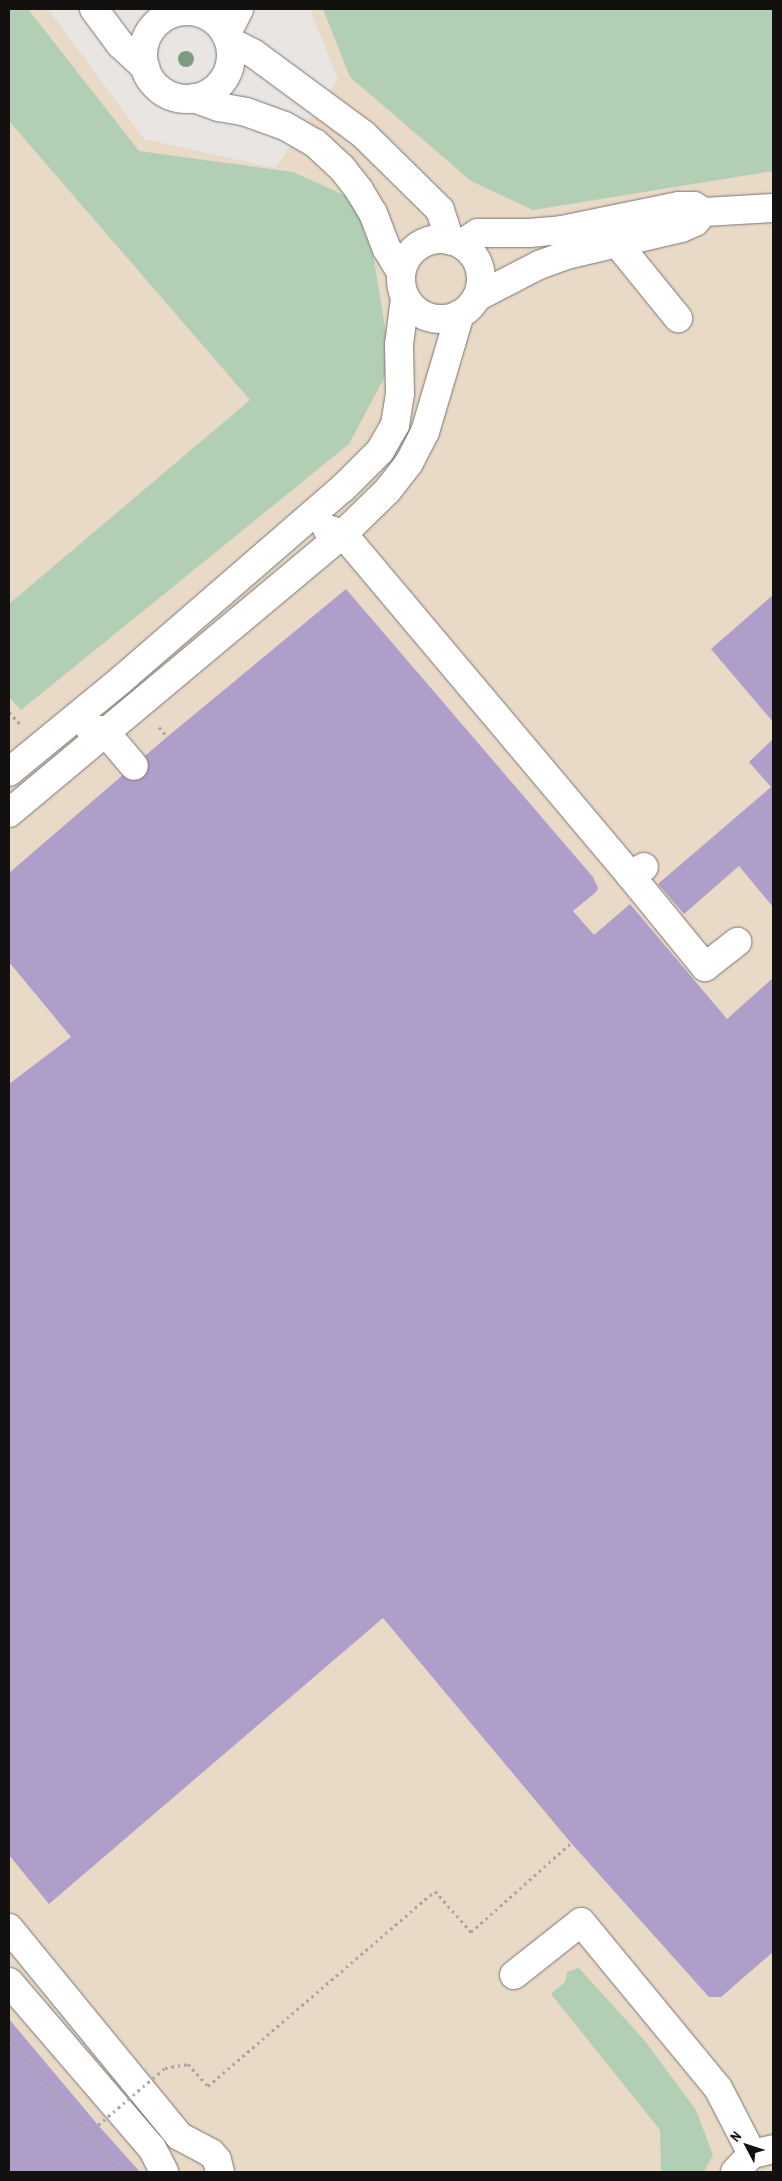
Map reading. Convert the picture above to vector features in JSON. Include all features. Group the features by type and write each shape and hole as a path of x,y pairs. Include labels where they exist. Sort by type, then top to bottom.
{"lane":[{"path":"94,9 120,44 146,68 152,80 161,90 180,98 194,98 219,107 246,112 284,126 315,144 342,168 359,190 373,213 412,308 423,315 436,319 448,319 468,305 539,264 681,228 695,222 704,212"},
{"path":"228,38 239,9"},
{"path":"146,68 144,48 152,29 162,19 184,10 208,16 219,24 228,38 231,55 226,75 212,90 194,98"},
{"path":"228,38 254,53 363,134 440,210 455,242"},
{"path":"455,242 478,233 529,233 562,230 679,206 694,206 704,212 773,208"},
{"path":"9,772 128,674 343,488 380,452 395,424 400,394 399,345 405,260 413,249 424,242 437,239 455,242 470,251 477,261 481,285 468,305 425,432 410,463 388,490 343,534 9,813"},
{"path":"616,243 678,318"},
{"path":"343,488 343,534"},
{"path":"302,522 343,534 637,871 705,967 737,942"},
{"path":"50,738 92,729 101,730 106,733 134,766"},
{"path":"514,1975 581,1922 718,2088 754,2158"},
{"path":"9,1928 179,2136 205,2142 217,2160 225,2165"},
{"path":"9,1982 152,2148 164,2172"},
{"path":"164,2172 166,2164 177,2150 185,2146 205,2142"}],"path":[{"path":"155,722 167,737"},
{"path":"98,2125 165,2068 188,2064 208,2086 435,1891 471,1932 571,1843"},
{"path":"9,2038 122,2172"}],"shaded area":[{"path":"9,9 48,9 144,139 275,168 338,79 310,9 773,9 773,2172 9,2172"}],"green space":[{"path":"9,9 28,9 139,151 293,172 353,199 374,259 391,365 349,444 21,710 9,697 9,604 250,400 9,121"},
{"path":"323,9 773,9 773,171 533,210 471,181 350,77"},
{"path":"579,1968 645,2041 696,2110 713,2155 704,2172 661,2172 660,2130 551,1994 565,1982 567,1972"}],"building":[{"path":"346,589 593,877 598,888 596,892 573,911 594,935 630,904 727,1019 773,978 773,1952 721,1997 709,1997 571,1843 383,1618 49,1904 9,1855 9,1084 71,1037 9,962 9,873 167,737"},
{"path":"773,595 773,722 711,649"},
{"path":"773,739 773,907 739,866 684,914 658,884 771,787 749,762"},
{"path":"9,2019 98,2125 140,2172 9,2172"}]}
